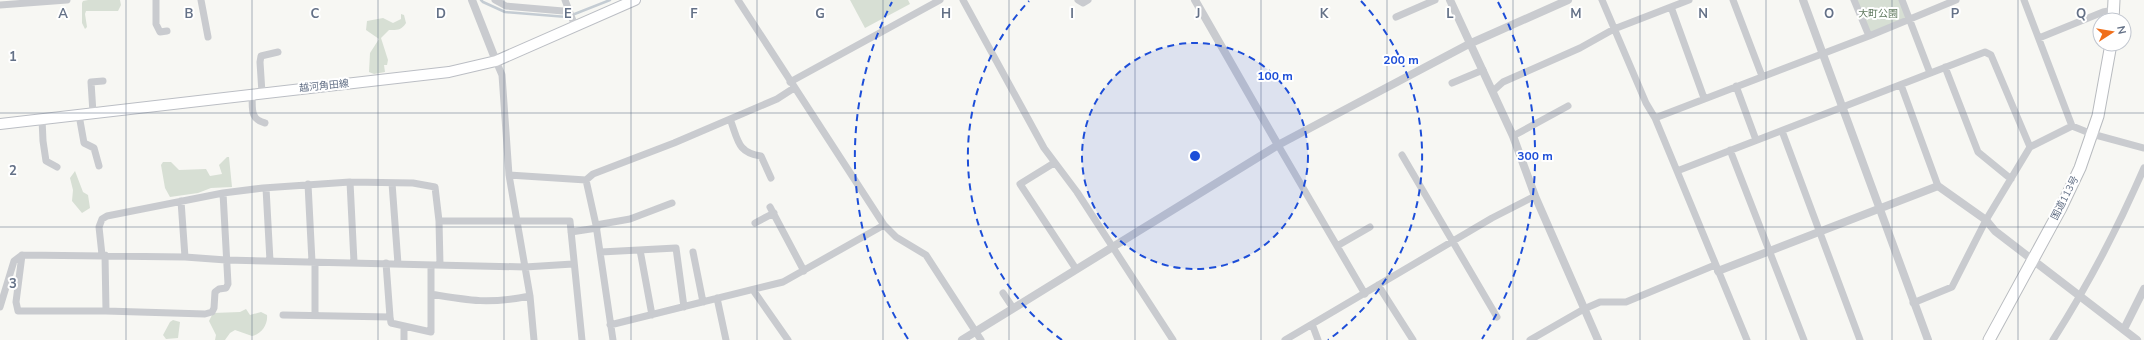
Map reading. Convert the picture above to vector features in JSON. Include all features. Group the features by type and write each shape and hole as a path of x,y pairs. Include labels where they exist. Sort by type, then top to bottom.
{"highway":[{"name":"国道113号","path":"1989,340 2072,186 2092,134 2102,98 2110,52"}],"main road":[{"name":"越河角田線","path":"0,124 449,72 496,61 635,0"}],"street":[{"path":"0,5 67,0"},
{"path":"156,0 156,24 160,32 167,30"},
{"path":"201,0 208,37"},
{"path":"472,0 502,75 509,175 530,296 534,340"},
{"path":"495,0 506,6 563,11 569,10"},
{"path":"565,0 575,26"},
{"path":"738,0 884,225 896,237 926,255 981,340"},
{"path":"509,175 586,180 593,174 777,99 792,85 940,0"},
{"path":"963,0 1054,163 1077,192 1173,340"},
{"path":"1078,0 1083,3 1088,0"},
{"path":"1195,0 1365,294"},
{"path":"1396,17 1435,0"},
{"path":"1450,0 1469,44 1483,70 1513,136 1535,196 1598,340"},
{"path":"962,340 1278,145 1469,44 1568,0"},
{"path":"1602,0 1646,104 1655,118 1747,340"},
{"path":"1493,91 1503,82 1580,48 1614,29 1689,0"},
{"path":"1733,0 1762,76"},
{"path":"1803,0 1841,108 1928,340"},
{"path":"1854,0 1869,36"},
{"path":"1902,0 1930,73"},
{"path":"1655,118 1869,36 1956,0"},
{"path":"2024,0 2072,126 2092,134 2144,148"},
{"path":"1671,7 1704,98"},
{"path":"2039,38 2104,12 2114,10"},
{"path":"265,123 254,118 252,112 257,94 261,56 278,52"},
{"path":"1677,171 1985,52 1991,55 2030,147"},
{"path":"1946,67 1978,152 2010,179"},
{"path":"1452,83 1483,70"},
{"path":"94,113 91,82 103,81"},
{"path":"1901,85 1938,186 1986,220 1996,231 2033,258 2137,340"},
{"path":"1736,86 1756,140"},
{"path":"1513,136 1568,106"},
{"path":"79,115 84,143 94,148 99,166"},
{"path":"42,119 46,161 57,167"},
{"path":"730,119 743,150 749,154 761,156 771,178"},
{"path":"1913,303 1952,287 1986,220 2030,147 2072,126"},
{"path":"1782,131 1860,340"},
{"path":"1730,150 1804,340"},
{"path":"1402,155 1497,317"},
{"path":"1054,163 1020,184 1076,269"},
{"path":"2053,340 2081,296 2126,209 2144,168"},
{"path":"586,180 601,252 613,340"},
{"path":"350,182 354,262"},
{"path":"106,311 104,255 99,227 102,219 107,216 223,193 308,184 350,182 413,183 435,187 439,221 440,265"},
{"path":"392,183 398,264"},
{"path":"308,184 314,262 315,315"},
{"path":"1530,340 1584,309 1600,302 1626,302 1717,268 1769,251 1938,186"},
{"path":"266,188 270,261"},
{"path":"22,255 16,302 18,311 106,311 205,314 212,312 214,308 215,292 228,286 223,193"},
{"path":"1285,340 1365,294 1452,241 1535,196"},
{"path":"181,201 185,256"},
{"path":"571,232 630,219 672,203"},
{"path":"755,223 772,210 804,270"},
{"path":"439,221 570,221 573,264 582,340"},
{"path":"610,325 783,282 884,225"},
{"path":"1337,246 1370,227"},
{"path":"601,252 676,248 684,307"},
{"path":"640,250 652,315"},
{"path":"693,252 703,302"},
{"path":"0,307 14,261 22,255 185,256 226,260 525,267 573,264"},
{"path":"386,263 391,323 431,332 431,265"},
{"path":"1378,285 1413,340"},
{"path":"2124,329 2144,289"},
{"path":"753,290 788,340"},
{"path":"1003,293 1013,308"},
{"path":"431,294 480,302 497,302 530,296"},
{"path":"717,298 726,340"},
{"path":"284,315 390,317"},
{"path":"1312,324 1318,340"},
{"path":"404,327 404,340"}],"green space":[{"path":"120,0 121,5 118,11 86,11 87,27 85,29 82,23 82,3 83,1"},
{"path":"850,0 908,0 910,4 865,28"},
{"name":"大町公園","path":"1857,0 1901,0 1908,17 1870,34"},
{"path":"401,14 404,15 406,23 404,26 398,30 389,30 381,38 388,60 387,65 384,65 385,72 374,74 369,72 370,53 379,39 366,30 367,21 383,18 393,23 401,19"},
{"path":"227,157 229,157 232,187 211,188 198,193 170,197 165,188 161,165 163,162 171,162 179,170 206,169 210,176 222,174 219,165"},
{"path":"75,171 83,192 88,195 90,208 82,213 72,201 73,190 70,178"},
{"path":"246,309 250,315 261,312 267,315 264,328 259,333 252,336 235,330 230,333 225,340 215,340 216,335 209,321 213,313 240,312"},
{"path":"173,320 180,322 178,338 166,339 163,335 170,322"}],"waterway":[{"path":"481,0 505,12 567,17 610,0"}]}
